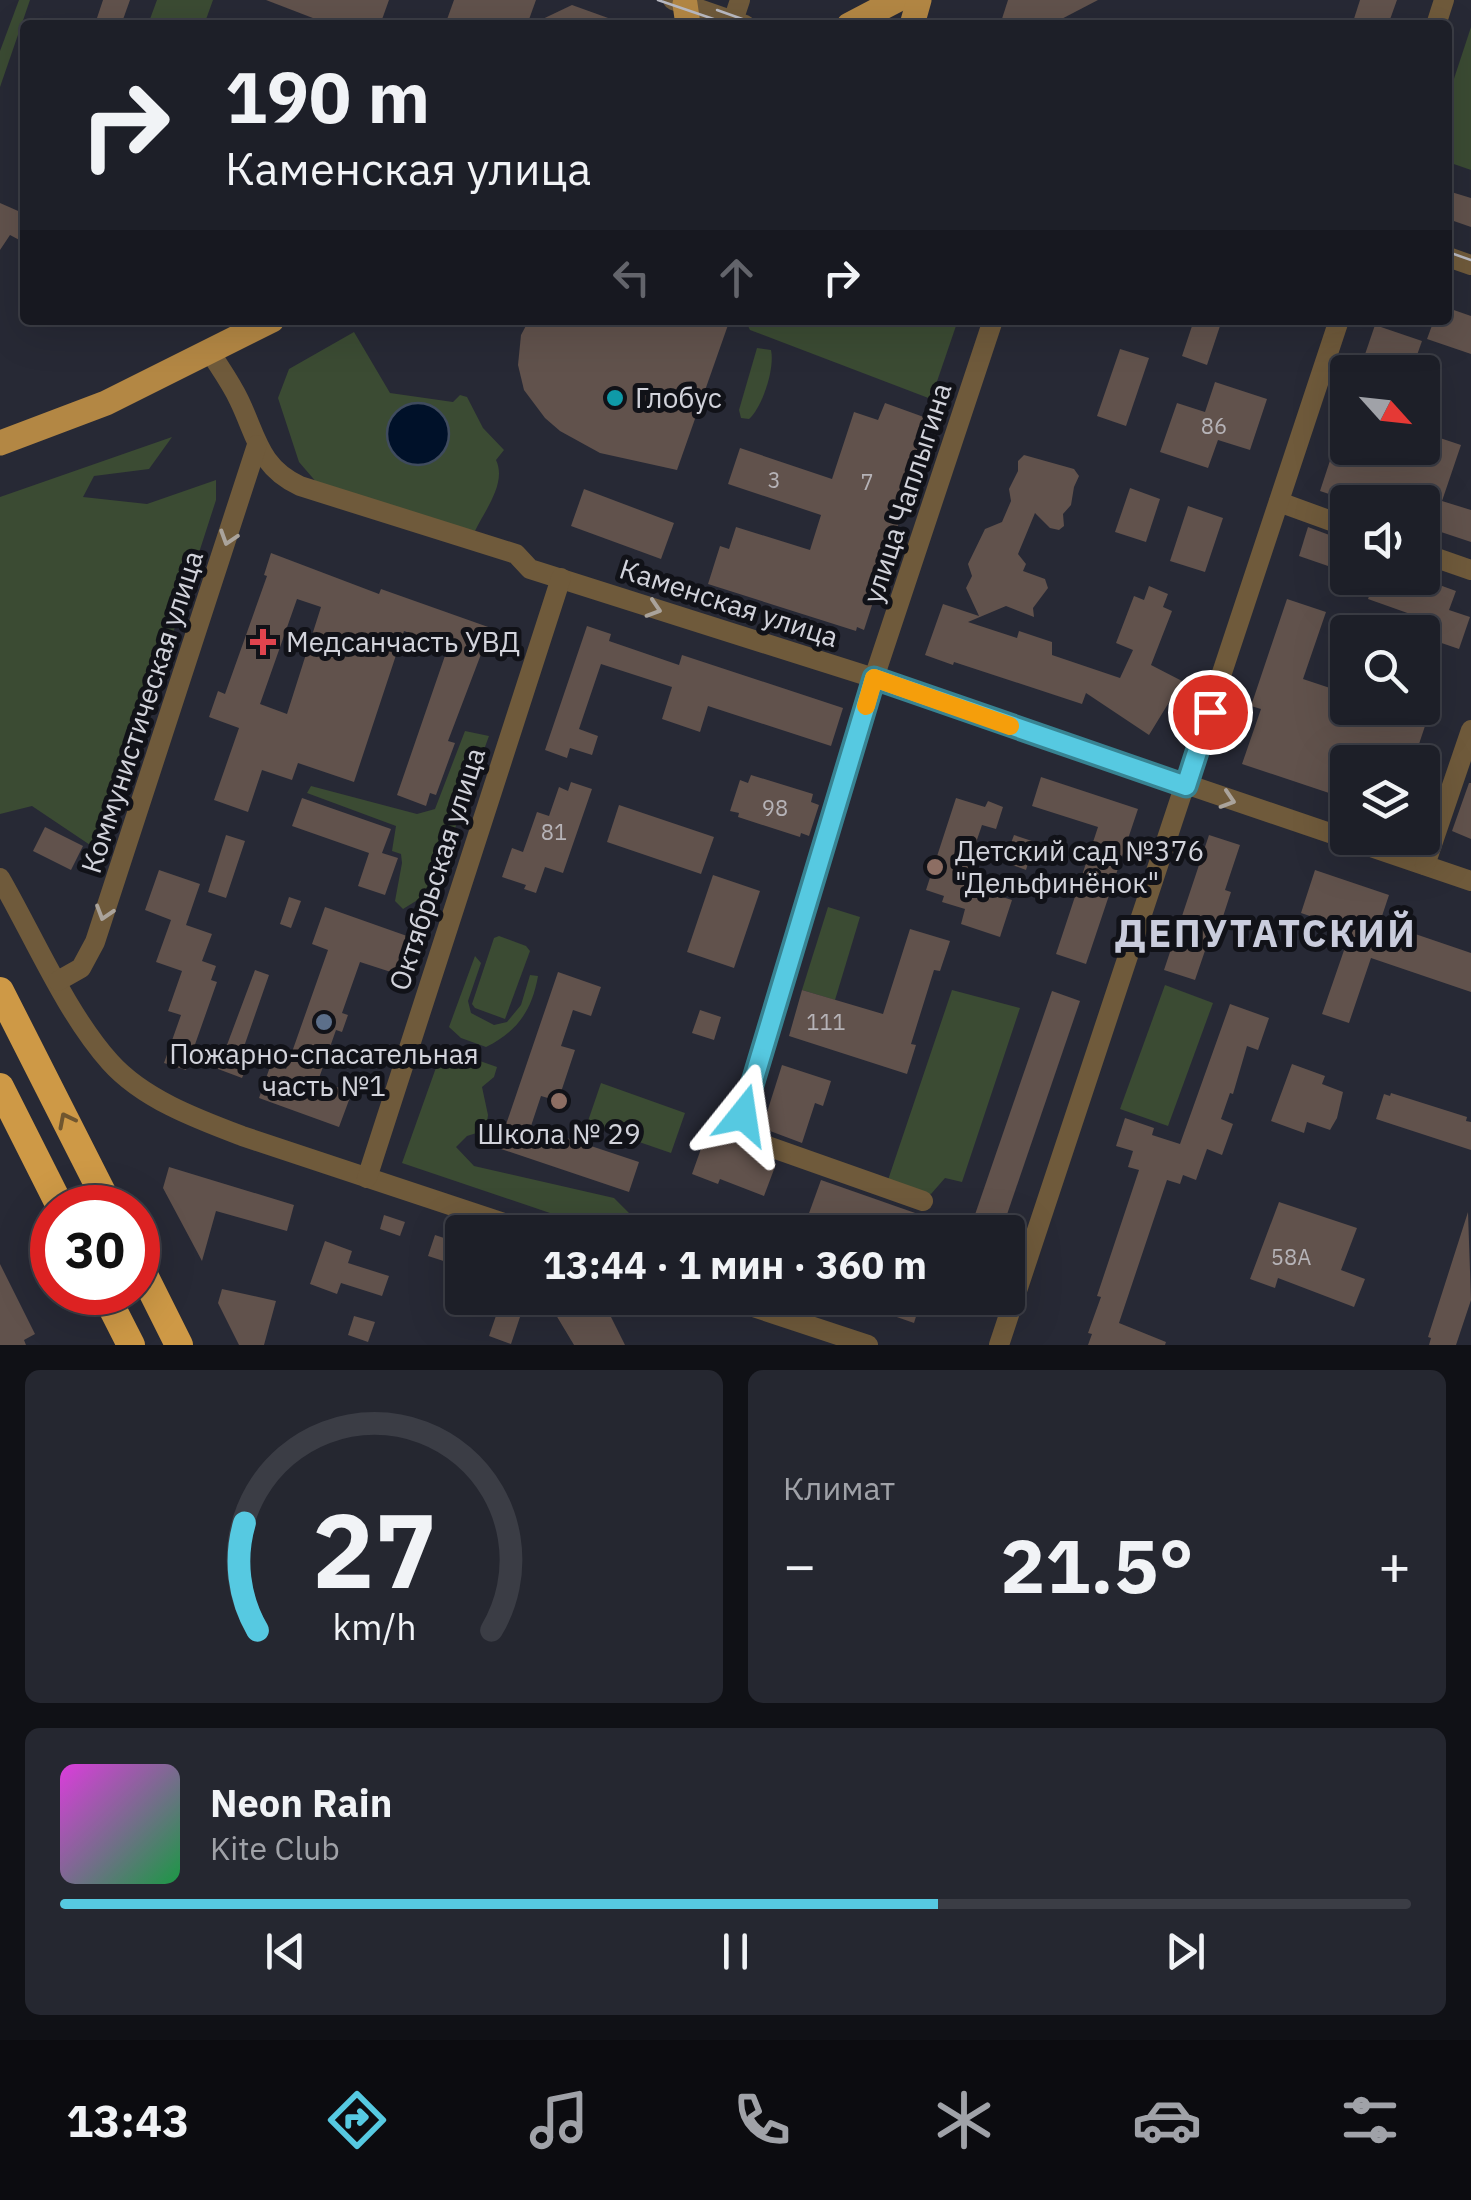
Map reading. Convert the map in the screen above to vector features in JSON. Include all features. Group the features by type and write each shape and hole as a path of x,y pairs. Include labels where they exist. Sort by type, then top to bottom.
{"highway":[{"path":"0,991 98,1185"},
{"path":"0,1088 49,1185"},
{"path":"160,1307 179,1345"},
{"path":"116,1315 131,1345"}],"main road":[{"path":"859,20 897,0"},
{"path":"7,438 106,403 262,325"}],"street":[{"path":"682,10 726,20"},
{"name":"улица Чаплыгина","path":"923,1201 756,1142 746,1132 743,1115 874,678 992,325"},
{"path":"999,1345 1336,325"},
{"name":"Каменская улица","path":"210,352 238,398 257,445 274,472 300,486 516,554 530,568 874,678 1471,881"},
{"name":"Коммунистическая улица","path":"58,980 80,968 95,942 257,445"},
{"path":"1279,502 1330,520"},
{"path":"1440,559 1471,570"},
{"name":"Октябрьская улица","path":"367,1178 561,578"},
{"path":"1425,865 1471,730"},
{"path":"0,878 83,1026 111,1064 145,1091 197,1119 479,1215"},
{"path":"777,1315 868,1345"}],"green space":[{"path":"19,0 30,0 0,87 0,51"},
{"path":"157,0 213,0 206,20 150,19"},
{"path":"1471,27 1471,170 1452,163 1452,85"},
{"path":"748,325 956,325 931,399 750,330"},
{"path":"354,332 390,393 453,402 460,395 467,397 483,428 504,450 496,460 497,487 475,531 324,491 299,462 278,398 289,369","holes":["412,403 423,403 418,465 400,460 388,444 394,414"]},
{"path":"757,348 771,350 769,376 754,413 749,419 741,418 739,410"},
{"path":"172,437 149,469 94,476 83,497 147,504 216,480 216,500 102,853 32,806 0,814 0,497"},
{"path":"465,731 489,736 432,891 403,909 395,901 402,863 401,854 392,851 396,826 307,793 311,786 417,814 435,809"},
{"path":"828,907 860,917 835,1000 802,990"},
{"path":"499,936 530,951 505,1019 472,1004 494,938"},
{"path":"475,956 481,963 468,1001 471,1013 494,1025 507,1022 521,1005 530,975 538,976 522,1018 507,1034 486,1047 461,1038 449,1027"},
{"path":"1165,985 1213,1003 1168,1126 1120,1109"},
{"path":"952,990 1020,1008 962,1182 945,1178 931,1194 888,1180"},
{"path":"443,1048 497,1067 494,1077 482,1087 488,1115 486,1130 467,1136 456,1147 474,1166 614,1198 631,1215 556,1215 402,1163"},
{"path":"601,1083 685,1113 671,1153 587,1124"}],"water":[{"path":"418,403 440,412 449,434 440,456 418,465 396,456 387,434 396,412"}],"building":[{"path":"103,0 130,0 123,20 96,20"},
{"path":"266,0 389,0 382,20 318,20"},
{"path":"454,0 536,0 529,20 447,20"},
{"path":"1008,0 1098,0 1060,20 1002,20"},
{"path":"1360,0 1397,0 1390,20 1354,20"},
{"path":"572,5 614,20 540,20"},
{"path":"1452,192 1471,198 1471,227 1452,220"},
{"path":"0,203 20,212 20,240 10,235 0,250"},
{"path":"1452,309 1471,316 1471,354 1427,339 1432,325 1452,325"},
{"name":"Глобус","path":"526,325 728,325 677,470 600,453 560,431 524,390 518,365 521,335"},
{"path":"1192,325 1220,325 1207,365 1182,356"},
{"path":"1375,325 1422,341 1417,355 1365,355"},
{"path":"1120,349 1149,358 1126,426 1097,416"},
{"path":"1215,382 1267,399 1250,450 1218,440 1208,468 1160,452 1177,403 1205,412"},
{"path":"885,403 932,420 864,630 857,627 856,631 708,584 720,546 729,549 736,527 810,550 821,515 728,484 740,448 832,479 854,412 878,420"},
{"path":"1440,438 1461,445 1442,501 1471,510 1471,542 1440,532 1440,485 1330,485 1330,494 1320,491 1330,461 1330,465 1440,465"},
{"path":"1024,455 1074,469 1079,476 1071,505 1063,514 1064,526 1059,530 1050,528 1035,513 1018,554 1026,564 1023,571 1045,579 1048,588 1033,608 1034,617 1006,606 968,622 1017,638 1019,631 1052,642 1052,655 1120,678 1133,650 1116,643 1134,596 1144,600 1149,586 1168,594 1163,607 1172,611 1151,665 1182,681 1149,735 1086,693 1082,704 925,655 943,604 979,616 966,588 972,576 968,564 985,529 1002,522 1011,501 1009,489 1018,471 1018,461"},
{"path":"1130,488 1160,499 1146,542 1115,532"},
{"path":"584,489 674,523 661,559 571,526"},
{"path":"1188,506 1223,518 1205,572 1170,561"},
{"path":"1308,527 1330,535 1330,567 1299,556"},
{"path":"271,553 379,594 381,589 491,628 448,741 455,743 436,795 430,793 426,806 397,795 448,647 404,631 354,782 298,763 292,780 262,770 248,812 214,800 239,728 209,717 218,691 225,694 267,576 264,575","holes":["297,599 321,607 287,714 260,704"]},
{"path":"1440,585 1456,591 1449,610 1470,617 1459,649 1440,642 1440,615 1413,615 1368,599 1370,595 1440,595"},
{"path":"1287,599 1326,612 1303,679 1330,688 1330,725 1425,725 1419,745 1330,745 1330,793 1242,764 1261,709 1251,706"},
{"path":"587,626 611,634 609,641 679,665 682,655 843,708 831,746 708,706 700,732 662,719 672,687 601,664 579,729 598,736 592,755 570,748 567,758 545,750"},
{"path":"751,775 813,794 811,802 819,805 809,836 801,833 800,837 730,811 740,780 748,783"},
{"path":"1041,777 1138,809 1086,964 1056,954 1098,827 1032,806"},
{"path":"571,782 592,789 563,873 545,867 536,893 502,877 512,848 523,852 537,812 549,816 559,787 568,791"},
{"path":"1471,783 1471,839 1452,831"},
{"path":"302,798 391,829 382,853 398,858 385,895 358,886 369,853 292,826"},
{"path":"956,798 985,807 988,801 1003,807 996,829 982,825 968,866 980,870 974,888 1012,900 1000,937 961,924 965,909 942,902 944,896 926,890"},
{"path":"619,805 714,837 701,874 607,842"},
{"path":"45,827 83,846 71,870 33,851"},
{"path":"226,835 245,841 226,898 208,892"},
{"path":"1014,835 1035,842 1026,870 1004,862"},
{"path":"1209,835 1240,845 1225,890 1231,892 1216,938 1210,936 1195,980 1164,970"},
{"path":"159,870 200,884 186,925 212,934 202,961 216,966 211,980 217,982 186,1070 164,1063 181,1015 168,1011 182,971 156,962 171,920 145,910"},
{"path":"1315,870 1389,895 1380,922 1471,953 1471,992 1371,958 1349,1023 1322,1014 1351,930 1301,913"},
{"path":"713,875 760,891 734,968 687,952"},
{"path":"289,897 301,901 291,928 280,924"},
{"name":"Пожарно-спасательная часть №1","path":"325,907 407,936 394,973 360,962 342,1013 348,1015 342,1032 336,1030 318,1081 352,1092 339,1127 259,1098 271,1064 286,1069 328,950 312,944"},
{"path":"910,929 950,941 940,971 934,970 911,1044 916,1045 907,1074 789,1036 802,990 883,1014"},
{"path":"255,970 269,975 239,1061 248,1064 242,1078 218,1069"},
{"path":"558,972 601,987 591,1016 573,1010 561,1046 575,1050 558,1101 541,1096 531,1126 639,1162 629,1192 498,1148"},
{"path":"1052,991 1080,1001 1007,1215 975,1215"},
{"path":"1230,1004 1269,1018 1258,1050 1247,1046 1221,1119 1233,1124 1222,1155 1207,1149 1196,1180 1183,1175 1180,1184 1167,1180 1119,1323 1166,1342 1165,1345 1088,1345 1092,1334 1088,1333 1101,1297 1097,1296 1139,1170 1128,1167 1133,1151 1116,1146 1125,1118 1154,1128 1152,1135 1180,1144"},
{"path":"700,1010 721,1017 714,1040 692,1033"},
{"path":"1292,1064 1325,1076 1322,1084 1343,1092 1330,1130 1307,1122 1304,1133 1271,1121"},
{"path":"782,1065 831,1081 823,1106 815,1103 802,1143 762,1128"},
{"path":"1384,1094 1467,1117 1466,1121 1471,1122 1471,1150 1376,1119"},
{"path":"707,1132 776,1164 764,1196 720,1179 718,1184 692,1174"},
{"path":"169,1167 294,1205 287,1231 216,1211 202,1261 163,1188"},
{"path":"821,1180 918,1214 918,1215 808,1215"},
{"path":"1279,1202 1357,1228 1341,1270 1365,1279 1354,1307 1278,1278 1275,1288 1250,1279"},
{"path":"1468,1212 1471,1300 1456,1345 1429,1345 1428,1337"},
{"path":"384,1215 405,1222 400,1236 380,1229"},
{"path":"435,1235 445,1238 445,1261 428,1256"},
{"path":"325,1241 352,1251 348,1263 389,1276 382,1296 341,1283 337,1294 310,1284"},
{"path":"0,1264 35,1334 24,1340 26,1345 0,1345"},
{"path":"222,1289 276,1301 264,1345 239,1345 218,1303"},
{"path":"496,1315 521,1315 511,1344 489,1336"},
{"path":"556,1315 610,1315 625,1345 574,1345"},
{"path":"891,1315 916,1315 914,1323"},
{"path":"354,1316 375,1322 368,1342 348,1335"}],"tram line":[{"path":"658,0 716,20"},
{"path":"717,10 745,20"},
{"path":"1452,253 1471,260"}],"slow traffic":[{"path":"866,706 874,678 1010,726"}],"place":[{"name":"Глобус","path":"615,398"},
{"name":"Медсанчасть УВД","path":"263,642"},
{"name":"Детский сад №376 \"Дельфинёнок\"","path":"935,867"},
{"name":"Пожарно-спасательная часть №1","path":"324,1022"},
{"name":"Школа № 29","path":"559,1101"}],"district":[{"name":"ДЕПУТАТСКИЙ","path":"1266,934"}],"route":[{"path":"743,1115 874,678 1186,786 1210,712"}]}
